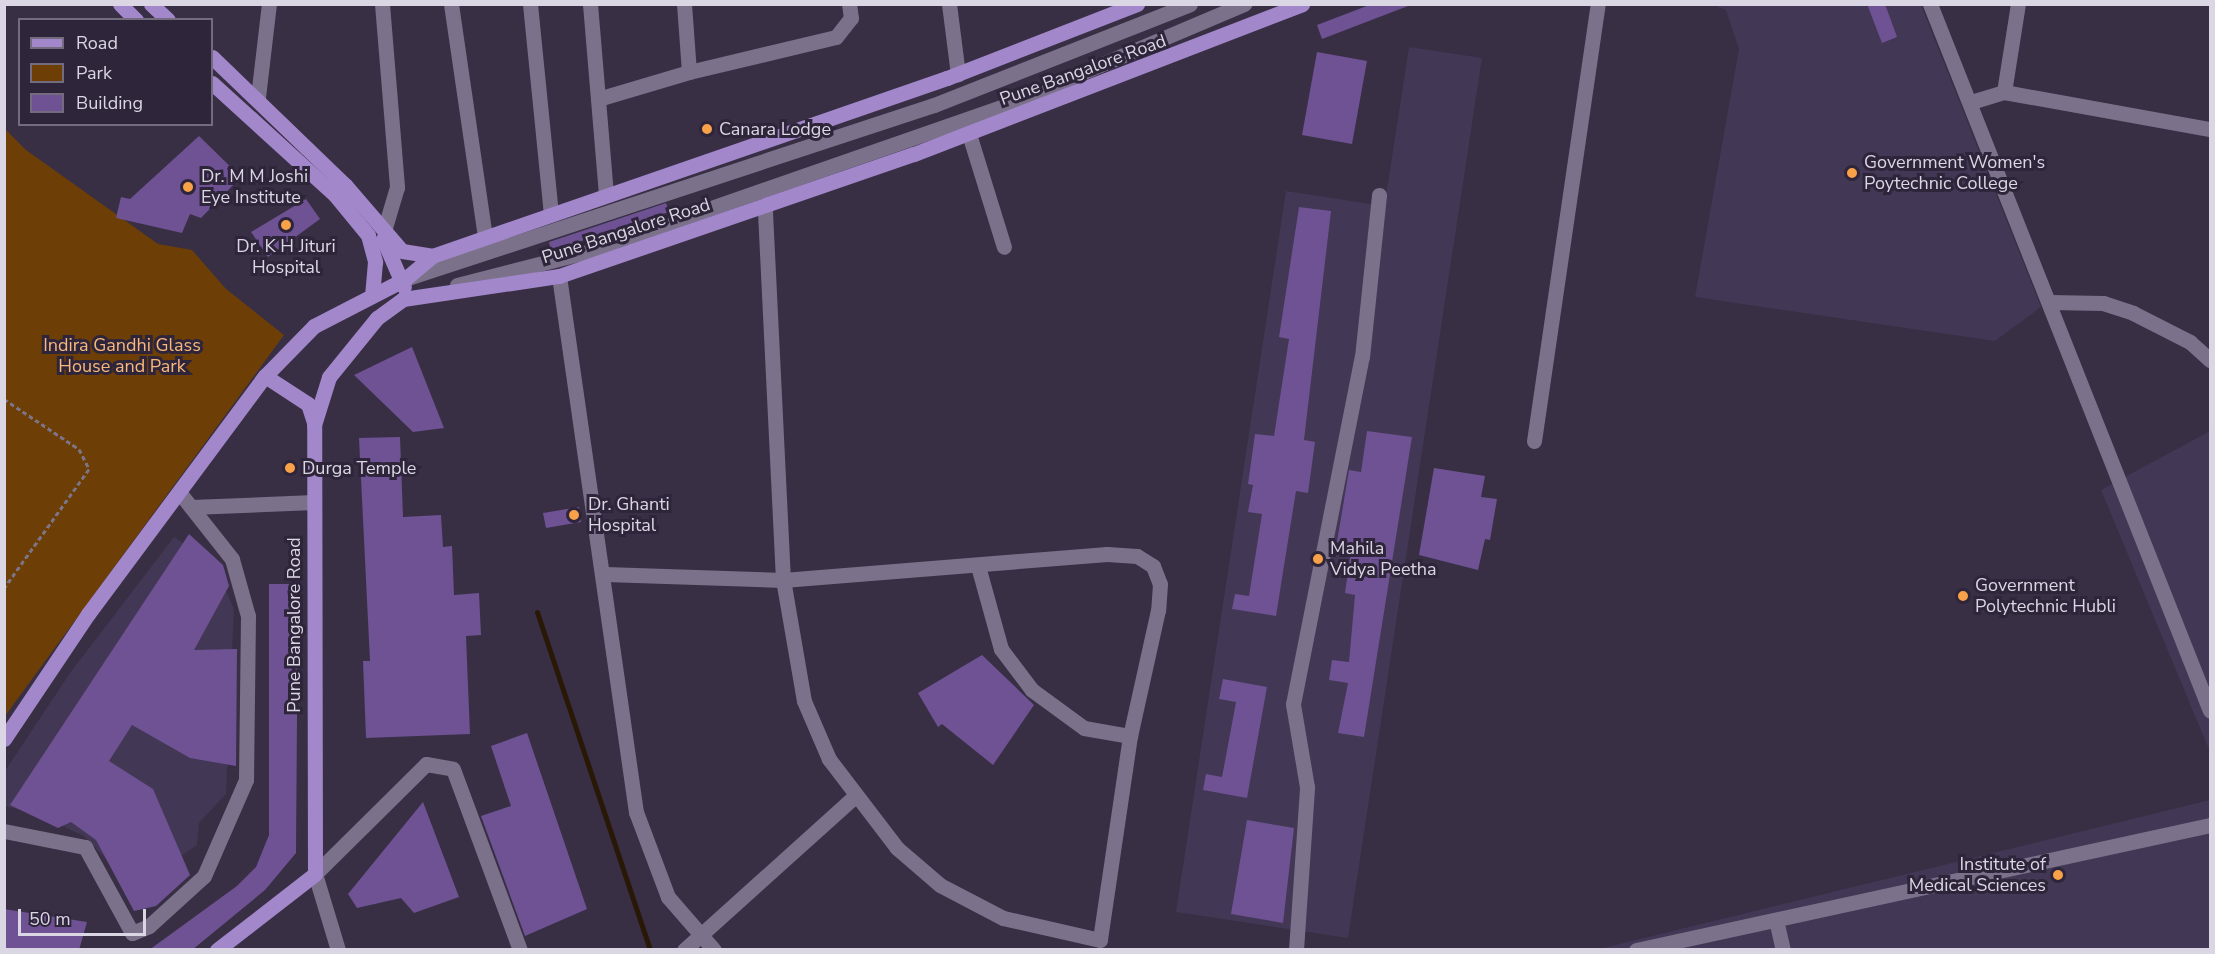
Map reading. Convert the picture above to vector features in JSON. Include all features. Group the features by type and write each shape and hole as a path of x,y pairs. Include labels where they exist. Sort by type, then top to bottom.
{"main road":[{"path":"120,4 134,18"},
{"path":"151,4 166,18"},
{"path":"213,84 364,220 384,231 411,256 432,256 958,74 1137,4"},
{"name":"Pune Bangalore Road","path":"315,874 314,425 324,387 344,356 376,318 403,299 559,276 969,134 1302,4"},
{"path":"213,58 258,97 364,220 405,279 403,299"},
{"path":"364,220 374,251 372,296"},
{"path":"4,739 179,492 265,376 314,326 405,279 432,256"},
{"path":"265,376 308,404 314,425"},
{"path":"217,950 315,874"}],"street":[{"path":"258,97 269,4"},
{"path":"382,4 397,187 384,231"},
{"path":"451,4 485,237"},
{"path":"530,4 551,214"},
{"path":"590,4 606,195"},
{"path":"684,4 689,72"},
{"path":"598,99 689,72 836,37 851,18 849,4"},
{"path":"949,4 958,74"},
{"path":"405,279 934,105 1190,4"},
{"path":"403,299 582,254 1006,105 1244,4"},
{"path":"1534,441 1598,4"},
{"path":"1930,4 1971,102 2211,711"},
{"path":"2004,92 2018,4"},
{"path":"1971,102 2004,92 2211,129"},
{"path":"969,134 1004,247"},
{"path":"1296,950 1307,787 1293,704 1362,357 1378,195"},
{"path":"605,574 783,580 1107,554 1137,556 1153,566 1160,584 1158,610 1130,736 1100,940 1003,918 940,885 854,798 829,759 804,701 783,580 765,206"},
{"path":"559,276 605,574 636,812 668,897 714,950"},
{"path":"2050,302 2103,303 2133,313 2190,342 2211,360"},
{"path":"4,831 85,848 132,933 149,926 204,876 246,780 248,616 232,559 179,492"},
{"path":"191,507 314,502"},
{"path":"978,566 1000,649 1032,690 1083,728 1130,736"},
{"path":"338,950 315,874 426,764 453,769 520,950"},
{"path":"685,949 854,798"},
{"path":"1636,950 2211,825"},
{"path":"1776,920 1783,950"}],"path":[{"path":"4,399 78,449 89,468 4,588"}],"shaded area":[{"name":"Government Women's Poytechnic College","path":"1713,5 1921,5 2041,307 1995,341 1695,297 1739,49 1726,10"},
{"name":"Mahila Vidya Peetha","path":"1409,47 1482,58 1348,938 1176,912 1286,191 1377,205 1386,196"},
{"path":"2210,431 2210,752 2101,490"},
{"path":"174,537 216,568 234,609 226,794 199,823 197,845 134,888 84,836 37,814 5,806 5,771 70,673"},
{"name":"Institute of Medical Sciences","path":"2210,800 2210,949 1599,949"}],"green space":[{"name":"Indira Gandhi Glass House and Park","path":"5,129 26,150 158,244 192,250 226,289 284,335 5,716"}],"building":[{"path":"1372,4 1408,6 1322,39 1317,25"},
{"path":"1867,4 1885,4 1897,37 1882,43"},
{"path":"1317,52 1367,61 1352,144 1302,135"},
{"name":"Dr. M M Joshi Eye Institute","path":"199,136 241,177 201,218 190,214 182,233 116,218 121,197 130,199"},
{"name":"Dr. K H Jituri Hospital","path":"306,199 320,219 268,257 251,232"},
{"path":"666,203 669,212 551,251 549,242"},
{"path":"1299,207 1331,211 1304,440 1315,442 1308,493 1296,491 1276,616 1232,609 1235,594 1249,596 1262,514 1248,512 1253,485 1248,484 1255,434 1274,436 1289,339 1279,337"},
{"path":"412,347 444,428 413,432 354,375"},
{"path":"1367,431 1412,437 1364,737 1338,733 1348,683 1329,680 1332,660 1349,662 1355,595 1345,593 1352,544 1337,542 1349,470 1361,472"},
{"path":"400,437 403,517 441,515 443,547 452,546 454,595 479,593 481,635 466,636 470,734 366,738 363,661 370,661 359,438"},
{"path":"1434,468 1485,476 1481,497 1497,499 1490,540 1485,539 1478,570 1419,555"},
{"path":"579,507 581,522 546,528 543,513"},
{"path":"189,534 223,565 229,586 194,650 237,649 236,766 190,758 132,725 109,761 153,789 190,875 156,906 134,911 96,840 71,822 58,828 10,805"},
{"path":"269,584 298,584 296,853 265,890 192,950 149,950 237,886 256,867 269,835"},
{"path":"982,655 1034,705 993,765 942,724 938,727 918,693"},
{"path":"1223,679 1267,687 1247,798 1203,790 1206,774 1222,777 1236,702 1219,699"},
{"path":"527,733 587,909 525,936 481,816 511,806 491,746"},
{"path":"423,802 459,897 414,913 401,898 357,908 348,894"},
{"path":"1247,820 1294,828 1283,923 1231,914"},
{"path":"4,909 87,922 79,950 4,950"}],"waterway":[{"path":"537,612 650,950"}],"place":[{"name":"Canara Lodge","path":"707,129"},
{"name":"Government Women's Poytechnic College","path":"1852,173"},
{"name":"Dr. M M Joshi Eye Institute","path":"188,187"},
{"name":"Dr. K H Jituri Hospital","path":"286,225"},
{"name":"Durga Temple","path":"290,468"},
{"name":"Dr. Ghanti Hospital","path":"574,515"},
{"name":"Mahila Vidya Peetha","path":"1318,559"},
{"name":"Government Polytechnic Hubli","path":"1963,596"},
{"name":"Institute of Medical Sciences","path":"2058,875"}]}
